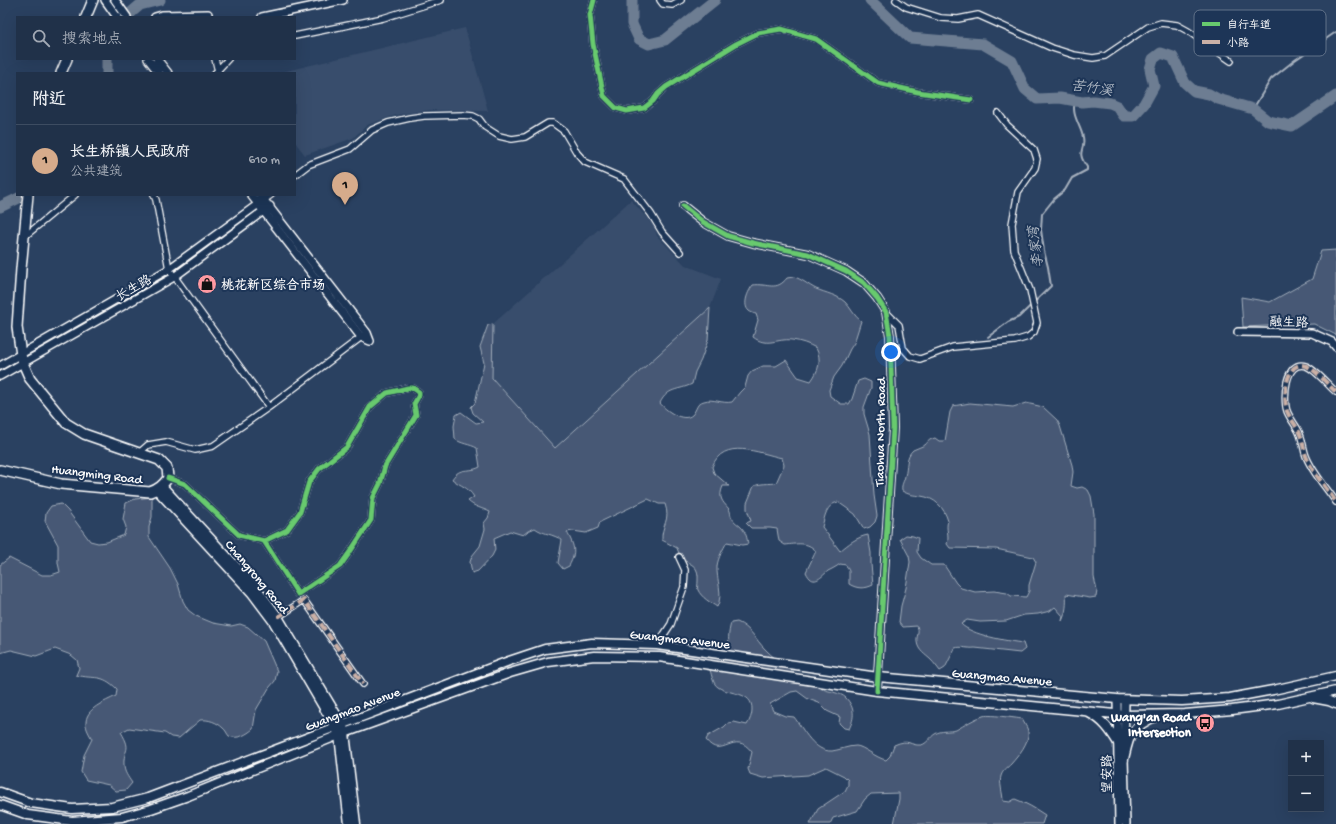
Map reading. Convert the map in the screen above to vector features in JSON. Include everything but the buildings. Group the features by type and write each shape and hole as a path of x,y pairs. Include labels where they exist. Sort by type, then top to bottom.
{"highway":[{"path":"86,16 93,0"},
{"path":"61,72 67,60"},
{"name":"Huangming Road","path":"28,196 17,327 22,359 30,379 66,423 84,434 159,460 167,468 168,478"},
{"name":"Huangming Road","path":"0,470 61,484 150,492 160,488"},
{"path":"160,488 168,478"}],"main road":[{"name":"Changrong Road","path":"160,488 257,589 278,617 342,734"},
{"name":"Changrong Road","path":"160,488 252,593 274,621 338,725"},
{"name":"Guangmao Avenue","path":"0,792 31,803 72,809 112,807 148,798 509,661 545,650 592,643 657,645 878,677 1121,700 1182,701 1230,698 1336,676"},
{"name":"Guangmao Avenue","path":"0,806 28,815 72,822 122,817 188,796 342,734 510,673 548,662 594,656 659,657 877,691 1121,714 1185,714 1239,710 1278,704 1336,690"},
{"path":"1310,697 1336,704"},
{"path":"1087,711 1097,717 1110,730 1118,743"},
{"path":"1124,759 1130,735 1134,729 1140,724 1161,714"},
{"path":"342,734 349,824"},
{"path":"342,734 356,824"}],"street":[{"path":"105,0 116,16"},
{"path":"115,0 126,16"},
{"path":"267,16 343,0"},
{"path":"296,36 383,18 441,0"},
{"path":"594,0 590,15 593,44 604,96 616,108 627,111 644,108 666,87 736,44 758,33 781,29 816,39 878,83 918,92 971,100"},
{"path":"660,0 663,4 672,5 681,0"},
{"path":"896,0 906,7 941,18 958,19 978,15 1052,48 1074,55 1093,58 1105,56 1148,27 1161,23 1177,25 1194,35"},
{"path":"158,16 208,14 208,16"},
{"path":"1224,56 1231,61"},
{"path":"149,60 158,72"},
{"path":"159,60 167,72"},
{"path":"216,60 217,72"},
{"path":"217,72 227,60"},
{"path":"886,312 899,325 903,348 910,356 920,359 953,347 1015,341 1028,337 1034,332 1037,323 1030,290 1014,250 1012,224 1018,192 1035,168 1038,159 1034,150 1007,125 998,113"},
{"path":"296,174 308,165 350,148 372,130 388,123 410,118 464,114 479,119 485,127 498,136 512,139 525,137 548,123 553,122 564,131 577,153 585,162 624,179 652,214 662,232 680,252"},
{"path":"24,234 74,196"},
{"path":"154,196 169,269 269,407"},
{"path":"261,200 270,206 364,335"},
{"path":"261,200 263,211 364,335"},
{"name":"长生路","path":"0,376 22,359 169,269 261,200"},
{"name":"长生路","path":"0,366 22,359 174,277 270,206"},
{"name":"Tiaohua North Road","path":"683,206 703,222 728,236 753,243 808,254 846,272 864,283 877,298 886,312 890,336 893,428 877,691"},
{"name":"融生路","path":"1238,332 1312,333 1332,342 1336,346"},
{"path":"139,453 148,445 166,442 195,450 213,446 269,407 364,335"},
{"path":"1336,392 1312,370 1305,366 1298,365 1289,373 1285,400 1287,410 1300,434 1305,454 1310,465 1336,502"},
{"path":"168,478 185,484 239,535 264,541 287,530 300,512 309,482 319,469 347,447 370,407 387,393 408,388 413,388 420,392 420,395 414,404 416,415 385,466 380,484 373,498 372,520 340,566 298,594 264,541"},
{"path":"657,645 671,624 684,587 685,570 679,556"},
{"path":"278,617 304,600 363,684"},
{"name":"望安路","path":"1121,700 1126,824"},
{"name":"望安路","path":"1119,824 1118,743 1121,714"}],"shaded area":[{"path":"465,28 488,111 430,110 396,115 367,125 353,138 305,155 296,143 296,72 282,72"},
{"path":"631,200 654,226 657,236 685,265 721,279 710,308 555,448 492,378 493,324"},
{"path":"1336,250 1336,335 1314,324 1243,327 1241,297 1270,302 1312,279 1321,251"},
{"path":"794,277 816,289 842,300 861,321 854,343 842,366 834,377 829,390 830,396 841,404 849,404 858,381 864,379 871,382 871,388 864,407 864,414 870,434 874,495 877,516 875,522 870,527 864,529 855,514 838,502 834,503 828,508 822,527 840,551 856,539 868,535 873,585 861,588 849,584 849,571 846,565 840,564 817,580 811,579 806,572 816,551 813,548 805,544 785,545 779,541 777,529 751,528 746,523 751,521 747,509 747,503 754,486 776,483 784,465 782,458 742,449 724,452 717,458 712,467 714,473 729,486 723,486 721,496 724,504 730,511 731,517 744,531 748,544 742,545 727,542 722,551 717,566 720,597 717,607 706,600 699,593 696,569 681,559 677,548 662,540 667,515 665,504 659,504 648,499 600,522 598,528 586,533 573,531 567,532 573,545 574,552 569,566 563,569 558,563 562,540 555,536 541,532 535,528 523,535 510,531 494,538 495,550 492,556 478,571 472,573 470,562 472,556 480,546 485,529 484,523 490,512 470,503 468,501 474,497 471,493 452,479 458,472 480,467 477,448 455,439 454,426 456,415 461,412 476,423 483,422 473,413 471,407 475,403 484,363 480,347 488,325 493,324 492,378 555,448 710,308 708,340 695,372 692,384 666,394 660,403 674,415 679,417 688,417 694,413 699,403 707,400 732,402 745,387 748,376 752,371 763,366 776,366 786,360 798,377 811,381 819,365 819,357 816,348 798,341 787,340 763,342 753,337 758,320 756,314 749,311 746,305 749,291 753,285 775,286 779,285 787,278"},
{"path":"970,403 1013,407 1026,403 1043,407 1057,420 1072,465 1073,472 1071,486 1077,488 1082,487 1088,490 1091,496 1094,514 1094,577 1097,591 1096,597 1090,598 1066,594 1066,608 1062,621 1063,616 1055,607 1050,611 1024,615 1006,621 980,622 967,620 961,624 966,628 990,637 1023,643 1025,649 1020,653 975,648 955,648 945,668 940,671 919,648 917,642 917,626 903,627 899,622 910,562 909,556 900,539 906,535 918,538 917,552 921,558 931,565 944,565 961,588 975,592 994,591 1007,593 1011,596 1026,597 1029,591 1029,585 1036,562 1033,557 996,549 950,548 947,544 948,521 941,507 931,499 902,491 910,453 935,438 939,441 945,441 950,412 953,406"},
{"path":"152,497 152,517 149,527 149,537 170,568 188,610 196,616 213,623 231,626 240,624 248,627 264,641 277,671 275,681 256,710 253,729 242,736 229,736 218,724 206,720 200,720 179,738 171,737 165,733 129,728 121,732 125,738 127,747 124,760 125,770 132,783 126,790 116,791 109,785 86,780 81,772 84,755 92,739 86,724 87,718 96,706 116,696 117,689 102,679 76,675 79,668 77,660 71,655 55,649 36,656 11,650 0,653 0,565 9,558 42,575 51,575 60,572 58,563 58,545 45,521 46,513 51,506 61,504 90,541 98,543 107,542 124,535 126,527 123,519 126,503 135,499"},
{"path":"737,622 746,627 765,649 786,667 820,688 843,696 851,705 853,717 849,729 844,728 839,723 840,717 827,711 819,703 808,699 797,691 791,692 770,704 773,711 785,716 794,717 810,739 820,748 832,751 856,746 886,760 890,756 894,745 906,742 921,745 937,733 956,730 972,720 983,716 1022,719 1028,731 1027,740 1020,753 1001,776 1000,781 1003,801 1010,802 1015,799 1034,808 1045,815 1042,824 894,824 899,793 871,794 865,799 857,811 833,818 830,824 810,824 818,809 845,791 848,785 848,780 844,776 826,767 808,775 763,778 750,774 748,769 752,752 746,745 734,743 723,747 717,747 712,746 706,740 708,736 728,723 734,722 747,725 751,718 752,712 749,700 745,696 723,690 716,686 710,670 705,667 673,656 672,650 681,642 693,640 705,643 716,651 730,652 730,627 731,623"}],"waterway":[{"name":"苦竹溪","path":"127,16 140,5 160,0"},
{"name":"苦竹溪","path":"632,0 632,24 639,39 649,44 665,40 715,0"},
{"name":"苦竹溪","path":"870,0 910,38 983,44 1012,61 1025,89 1037,99 1060,98 1082,102 1093,101 1110,103 1117,106 1124,116 1133,116 1144,104 1154,86 1150,69 1153,59 1161,53 1173,57 1185,83 1194,91 1209,94 1218,99 1253,109 1268,121 1292,126 1336,96"},
{"path":"1326,39 1336,32"},
{"path":"1253,109 1271,79 1301,56"},
{"name":"苦竹溪","path":"107,60 107,72"},
{"name":"李家湾","path":"988,337 1008,322 1019,317 1051,286 1041,230 1042,214 1054,199 1065,190 1072,178 1087,170 1081,154 1084,142 1074,111 1075,101"},
{"name":"苦竹溪","path":"0,207 23,196"}],"marked path":[{"path":"1336,392 1313,370 1306,366 1299,365 1294,368 1287,381 1285,398 1287,411 1298,429 1309,462 1315,474 1336,502"},
{"path":"278,617 304,600 363,684"}],"cycle path":[{"path":"594,0 590,15 593,44 604,96 616,108 627,111 644,108 666,87 736,44 758,33 781,29 816,39 878,83 918,92 971,100"},
{"path":"683,206 703,222 728,236 753,243 808,254 846,271 864,283 877,298 886,312 890,336 893,428 877,691"},
{"path":"168,478 185,484 239,535 264,541 287,530 300,512 309,482 319,469 347,447 370,407 387,393 408,388 413,388 419,392 414,404 416,415 385,466 380,484 373,498 371,520 340,566 298,594 264,541"}],"place":[{"name":"长生桥镇人民政府","path":"345,205"},
{"name":"桃花新区综合市场","path":"207,284"},
{"name":"Wang'an Road Intersection","path":"1205,723"}]}
